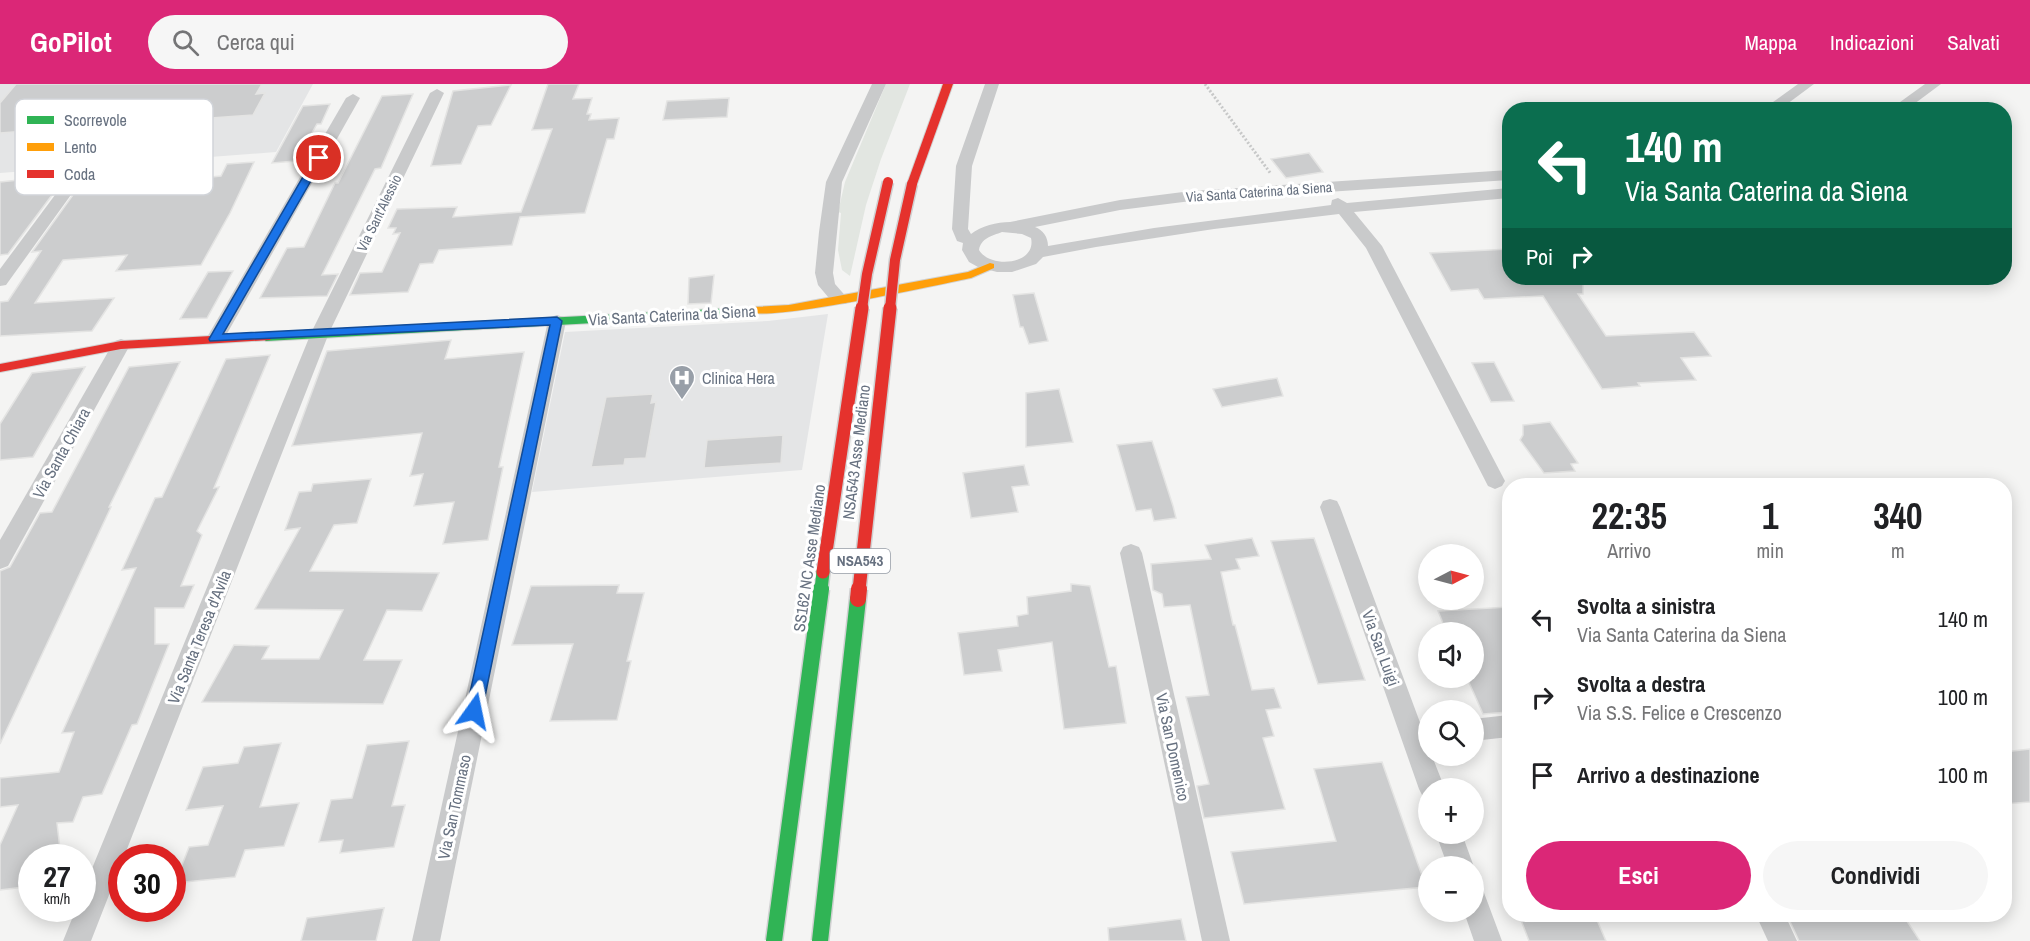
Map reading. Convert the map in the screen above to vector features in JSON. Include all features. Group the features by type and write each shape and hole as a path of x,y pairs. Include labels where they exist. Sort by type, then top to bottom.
{"main road":[{"name":"NSA543 Asse Mediano","path":"820,941 894,260 912,184 948,84"},
{"name":"SS162 NC Asse Mediano","path":"774,941 824,566 867,274 890,177"},
{"name":"Via Santa Caterina da Siena","path":"0,368 121,345 789,309 971,275 990,266"}],"street":[{"path":"840,300 826,285 824,273 834,182 879,84"},
{"path":"990,266 979,263 960,229 964,166 992,84"},
{"path":"1781,102 1807,84"},
{"path":"1908,102 1934,84"},
{"name":"Via Sant'Alessio","path":"320,333 437,93"},
{"path":"215,339 353,98"},
{"name":"Via Santa Caterina da Siena","path":"972,249 989,230 1129,204 1282,189 1502,175"},
{"path":"1330,187 1341,210 1362,229 1374,246 1495,481"},
{"name":"Via Santa Caterina da Siena","path":"990,266 1021,264 1032,260 1038,253 1208,225 1502,194"},
{"path":"0,280 62,195"},
{"path":"1011,227 1027,230 1039,237 1038,253"},
{"path":"947,279 959,273 972,249"},
{"name":"Via San Tommaso","path":"426,941 557,321"},
{"name":"Via Santa Teresa d'Avila","path":"77,941 320,333"},
{"name":"Via Santa Chiara","path":"0,560 121,345"},
{"name":"Via San Luigi","path":"1330,507 1418,731"},
{"name":"Via San Domenico","path":"1131,553 1216,941"},
{"path":"1484,729 1502,727"},
{"path":"1481,922 1488,941"},
{"path":"1774,922 1783,941"}],"path":[{"path":"1205,84 1282,189"}],"shaded area":[{"path":"0,84 313,84 276,152 213,157 213,99 15,99 15,172 0,173"},
{"path":"886,84 910,84 866,205 850,276 842,270 838,250 841,213 838,212 845,182"},
{"name":"Clinica Hera","path":"828,314 802,470 532,492 565,332 768,321"}],"building":[{"path":"16,84 262,84 256,94 265,93 253,115 213,118 213,99 15,99 15,132 0,133 0,103"},
{"path":"548,84 579,84 573,99 592,98 587,114 591,114 589,120 619,118 614,139 607,139 585,213 520,217 512,245 439,250 433,263 420,264 408,292 350,295 360,273 382,272 400,233 393,234 396,228 388,228 397,209 457,207 453,217 521,212 552,129 532,130"},
{"path":"511,85 491,125 478,126 461,164 431,166 453,91"},
{"path":"413,94 381,168 375,169 322,275 338,274 327,296 260,298 287,248 304,247 335,183 338,183 382,96"},
{"path":"729,98 727,117 663,120 667,101"},
{"path":"330,104 321,124 317,124 296,161 272,163 303,106"},
{"path":"1309,153 1323,172 1286,178 1271,159"},
{"path":"254,162 230,213 201,265 116,271 127,255 63,260 35,303 114,298 92,331 0,336 0,302 8,301 41,251 32,252 73,195 213,195 213,177 221,176 227,164"},
{"path":"15,180 15,195 52,195 8,254 0,255 0,182"},
{"path":"1502,249 1502,285 1583,285 1583,294 1578,294 1606,336 1694,332 1711,356 1681,358 1696,380 1638,383 1640,386 1602,389 1543,296 1484,299 1478,289 1451,291 1430,253"},
{"path":"233,271 207,318 180,319 208,272"},
{"path":"714,275 711,303 688,304 689,278"},
{"path":"1034,293 1048,341 1029,344 1023,327 1020,327 1013,295"},
{"path":"451,340 445,359 524,352 499,467 503,467 488,540 443,544 454,502 414,506 423,474 410,476 422,433 292,446 327,351"},
{"path":"270,355 214,488 219,487 197,531 202,535 181,586 194,585 184,608 155,608 155,644 169,644 137,724 132,725 102,794 83,797 73,822 57,823 59,844 18,844 18,888 0,890 0,845 18,805 0,807 0,778 59,772 74,732 62,733 136,568 122,570 155,498 162,497 226,359"},
{"path":"180,362 109,507 111,507 0,744 0,571 10,567 40,513 52,512 129,367"},
{"path":"1494,362 1514,401 1491,402 1472,363"},
{"path":"85,367 33,457 0,460 0,424 32,373"},
{"path":"1277,378 1283,396 1222,407 1213,389"},
{"path":"1059,389 1073,442 1026,447 1026,393"},
{"path":"653,394 651,403 656,402 646,458 625,459 624,465 591,467 606,397"},
{"path":"1550,422 1578,463 1571,464 1575,471 1544,473 1520,440 1523,435 1523,425"},
{"path":"783,435 781,463 704,468 707,440"},
{"path":"1152,441 1176,518 1154,521 1151,509 1136,511 1117,445"},
{"path":"1024,465 1029,485 1012,487 1018,512 971,518 963,473"},
{"path":"371,479 357,523 334,525 310,571 439,573 422,611 387,610 364,660 402,660 383,704 202,702 234,645 269,646 262,659 319,659 343,610 255,609 300,528 285,530 299,492 311,491 313,484"},
{"path":"1252,538 1259,556 1236,559 1240,569 1221,572 1233,625 1235,625 1252,690 1274,688 1281,708 1266,710 1274,736 1263,738 1285,809 1204,818 1197,786 1209,784 1186,697 1209,695 1190,605 1164,607 1162,594 1153,590 1151,564 1211,559 1205,545"},
{"path":"1314,538 1365,680 1318,684 1271,541"},
{"path":"1071,584 1090,586 1109,667 1116,666 1126,723 1064,729 1052,642 998,650 1002,671 964,675 958,633 1018,626 1017,616 1028,614 1027,597 1071,591"},
{"path":"619,585 617,593 644,593 627,661 631,661 617,720 550,721 573,644 512,645 531,586"},
{"path":"1502,607 1502,713 1484,714 1484,700 1477,700 1471,688 1484,688 1484,622 1442,622 1438,611"},
{"path":"409,741 392,806 405,805 394,847 340,853 343,840 319,842 331,800 352,798 367,745"},
{"path":"281,743 260,807 299,803 284,846 245,850 235,877 186,882 186,855 189,847 208,845 223,806 186,810 203,767 238,763 244,747"},
{"path":"2030,749 2030,802 2012,803 2012,751"},
{"path":"1382,762 1418,864 1418,888 1244,904 1231,852 1336,841 1314,769"},
{"path":"384,908 376,941 301,941 307,918"},
{"path":"1181,919 1186,941 1109,941 1108,928"},
{"path":"1522,922 1598,922 1606,941 1529,941"},
{"path":"1790,922 1908,922 1920,941 1799,941"}],"traffic: fast":[{"path":"266,337 753,311"},
{"path":"774,941 823,572"},
{"path":"820,941 858,599"}],"traffic: slow":[{"path":"753,311 789,309 971,275 990,266"}],"traffic: jam":[{"path":"912,184 948,84"},
{"path":"823,572 867,274 888,182"},
{"path":"858,599 895,260 912,184"},
{"path":"0,368 121,345 266,337"}],"place":[{"name":"Clinica Hera","path":"682,401"}],"route":[{"path":"319,158 215,339 557,321 474,711"}]}
